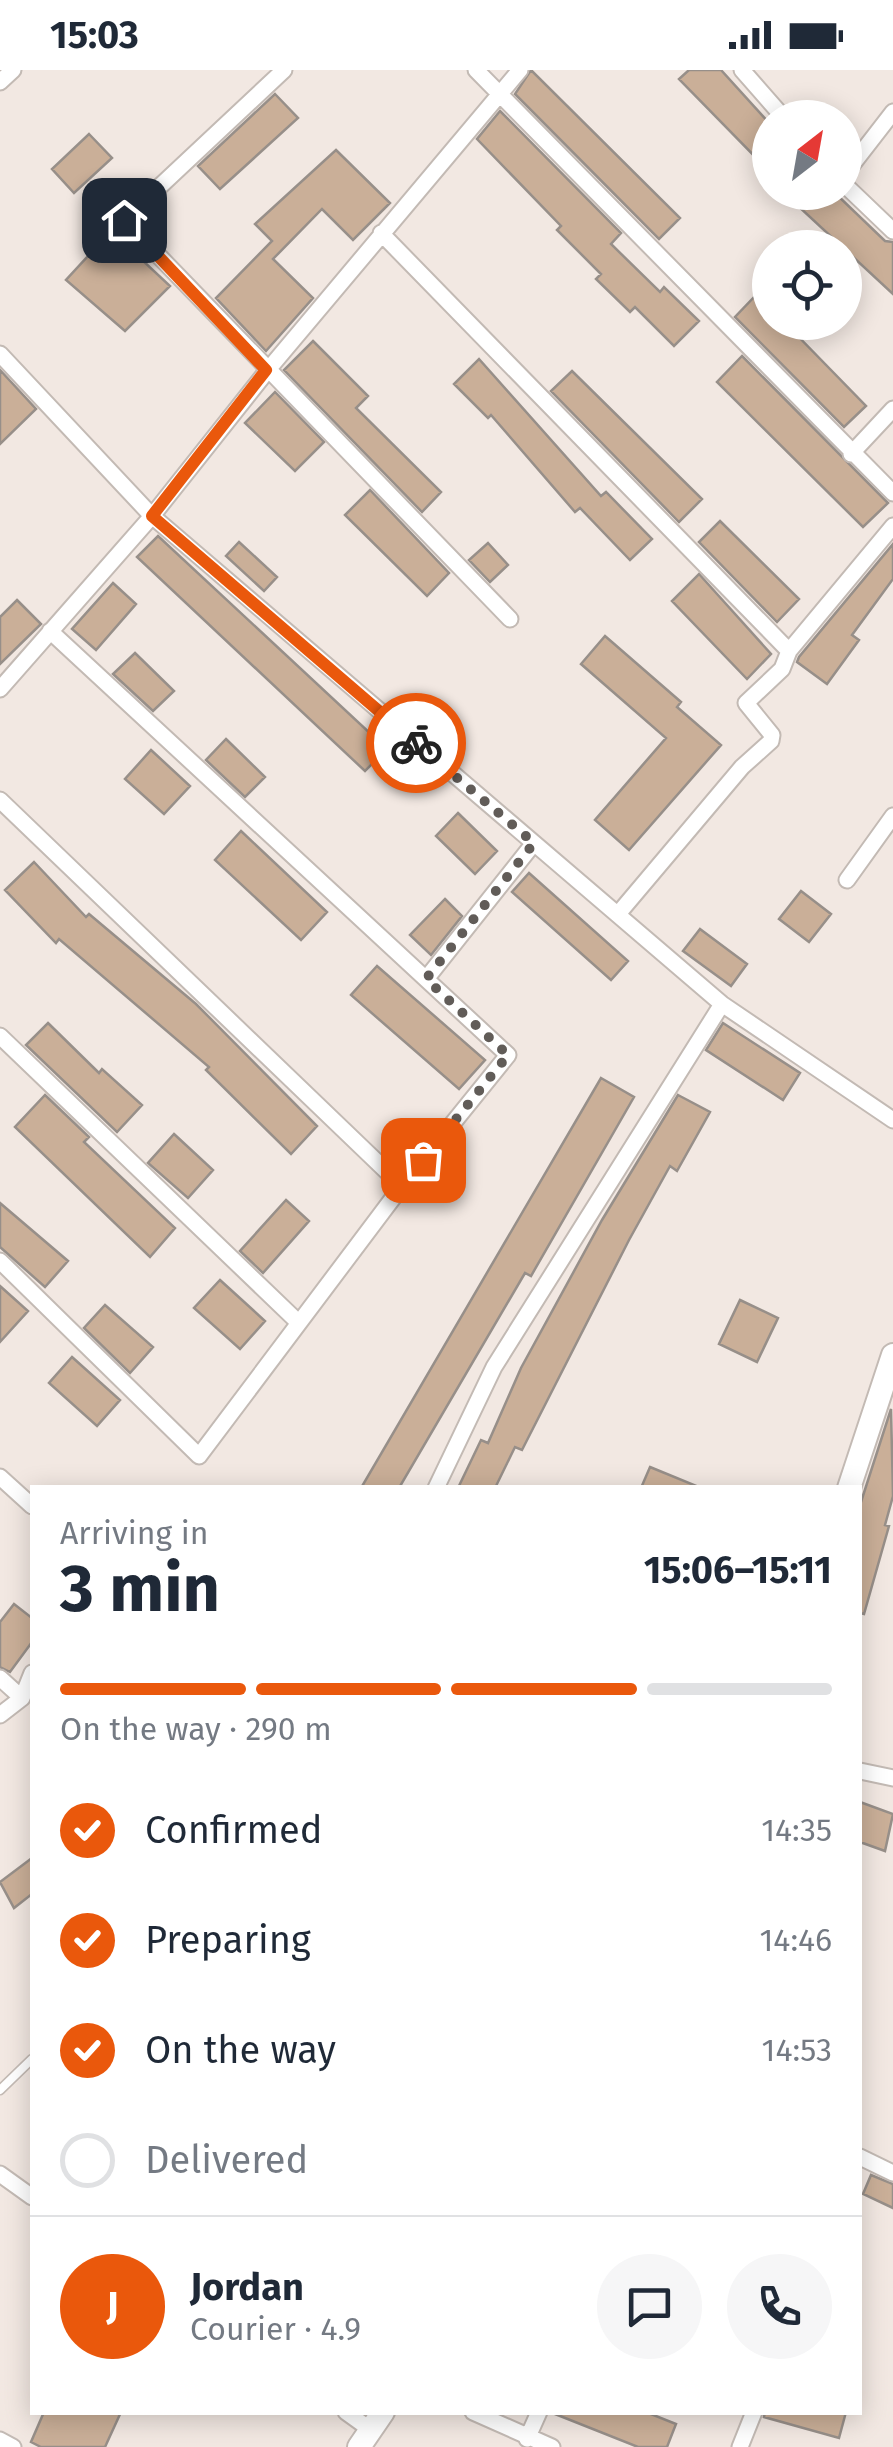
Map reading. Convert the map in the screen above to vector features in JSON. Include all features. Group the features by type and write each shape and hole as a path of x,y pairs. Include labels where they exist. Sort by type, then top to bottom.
{"street":[{"path":"0,82 12,70"},
{"path":"284,70 124,220 510,619"},
{"path":"476,70 893,493"},
{"path":"0,689 152,516 266,370 520,70"},
{"path":"742,70 768,100"},
{"path":"862,152 893,112"},
{"path":"862,201 893,231"},
{"path":"382,233 789,651"},
{"path":"0,354 152,516 722,1004 893,1120"},
{"path":"851,454 893,410"},
{"path":"618,914 742,767 771,741 772,735 746,703 782,669 789,651 893,526"},
{"path":"0,1261 199,1456 402,1186 508,1055 50,631"},
{"path":"0,800 402,1186"},
{"path":"847,880 893,816"},
{"path":"426,979 534,843"},
{"path":"437,1485 494,1367 722,1004"},
{"path":"0,1036 299,1323"},
{"path":"850,1485 893,1355"},
{"path":"0,1477 30,1504"},
{"path":"0,1678 22,1698"},
{"path":"0,1715 22,1698 30,1679"},
{"path":"862,1771 893,1778"},
{"path":"862,2159 893,2173"},
{"path":"0,2174 30,2195"},
{"path":"350,2415 371,2430"},
{"path":"480,2415 552,2447"},
{"path":"527,2439 538,2415"},
{"path":"740,2447 753,2415"},
{"path":"0,2440 14,2447"}],"lane":[{"path":"0,2090 30,2062"}],"building":[{"path":"531,70 680,218 659,239 515,94"},
{"path":"689,70 721,70 752,104 752,154 679,79"},
{"path":"275,94 298,118 220,189 198,166"},
{"path":"500,111 621,233 611,244 660,292 664,287 699,321 674,346 635,307 630,312 596,279 601,274 557,230 561,226 477,139"},
{"path":"89,134 112,158 74,193 52,169"},
{"path":"336,150 390,203 353,240 322,209 273,259 313,298 266,351 216,298 272,241 255,224"},
{"path":"802,210 853,210 885,241 893,242 893,294 862,265 862,230 824,230"},
{"path":"111,231 170,286 125,331 66,280"},
{"path":"752,299 752,334 735,317"},
{"path":"758,340 802,340 866,406 844,427"},
{"path":"313,341 368,396 356,408 441,492 422,512 284,370"},
{"path":"742,356 888,503 863,527 717,382"},
{"path":"479,359 601,496 606,492 652,539 630,560 580,508 575,512 491,415 488,418 454,384"},
{"path":"0,370 36,409 0,444"},
{"path":"572,371 702,499 679,522 551,391"},
{"path":"275,392 324,442 295,471 245,423"},
{"path":"370,490 449,573 427,596 345,515"},
{"path":"720,521 799,599 777,622 699,542"},
{"path":"158,536 387,749 365,771 137,557"},
{"path":"239,542 277,577 264,591 226,556"},
{"path":"488,543 508,565 490,582 469,560"},
{"path":"893,544 893,579 852,635 859,640 827,684 797,662 799,657"},
{"path":"699,574 771,654 747,679 672,601"},
{"path":"113,583 136,604 96,650 72,629"},
{"path":"17,600 41,624 0,664 0,617"},
{"path":"605,636 681,702 677,707 721,745 629,850 595,820 666,738 581,664"},
{"path":"135,653 174,691 153,711 113,674"},
{"path":"226,739 265,777 245,797 206,760"},
{"path":"151,750 190,786 164,814 125,779"},
{"path":"458,813 497,851 475,874 436,836"},
{"path":"241,831 327,912 301,940 215,860"},
{"path":"34,862 86,917 89,914 196,1004 317,1126 291,1154 206,1070 209,1067 59,939 56,943 5,890"},
{"path":"529,873 628,961 611,980 512,892"},
{"path":"801,891 831,914 809,942 779,919"},
{"path":"445,899 462,916 431,955 410,935"},
{"path":"700,929 747,964 731,986 683,951"},
{"path":"377,966 485,1060 459,1089 351,995"},
{"path":"48,1023 99,1073 102,1069 142,1105 117,1132 26,1045"},
{"path":"723,1023 800,1073 783,1100 706,1050"},
{"path":"601,1078 634,1097 531,1276 525,1273 401,1485 363,1485"},
{"path":"45,1095 89,1137 84,1142 175,1228 150,1257 15,1127"},
{"path":"678,1095 710,1112 677,1171 670,1166 522,1450 515,1447 496,1485 459,1485 481,1440 488,1443 521,1368 602,1220"},
{"path":"174,1134 213,1170 188,1198 148,1163"},
{"path":"286,1200 309,1221 263,1273 240,1251"},
{"path":"0,1203 68,1261 45,1287 0,1247"},
{"path":"220,1280 265,1321 240,1349 194,1308"},
{"path":"0,1286 28,1311 0,1342"},
{"path":"740,1300 778,1318 757,1362 719,1344"},
{"path":"105,1305 153,1347 130,1373 84,1328"},
{"path":"72,1357 120,1400 97,1426 49,1383"},
{"path":"891,1409 893,1496 885,1525 889,1526 864,1614 862,1614 862,1499"},
{"path":"650,1467 694,1485 642,1485"},
{"path":"14,1604 30,1616 30,1645 10,1672 0,1667 0,1622"},
{"path":"862,1803 893,1814 885,1851 862,1843"},
{"path":"30,1860 30,1896 14,1908 0,1882"},
{"path":"871,2175 893,2184 893,2208 863,2194"},
{"path":"43,2415 120,2415 105,2447 41,2447 31,2442"},
{"path":"558,2415 654,2415 676,2424 667,2447 638,2447"},
{"path":"764,2415 845,2415 839,2438"}],"way so far":[{"path":"416,743 534,843 426,979 508,1055 423,1160"}],"route":[{"path":"124,220 266,370 152,516 416,743"}]}
